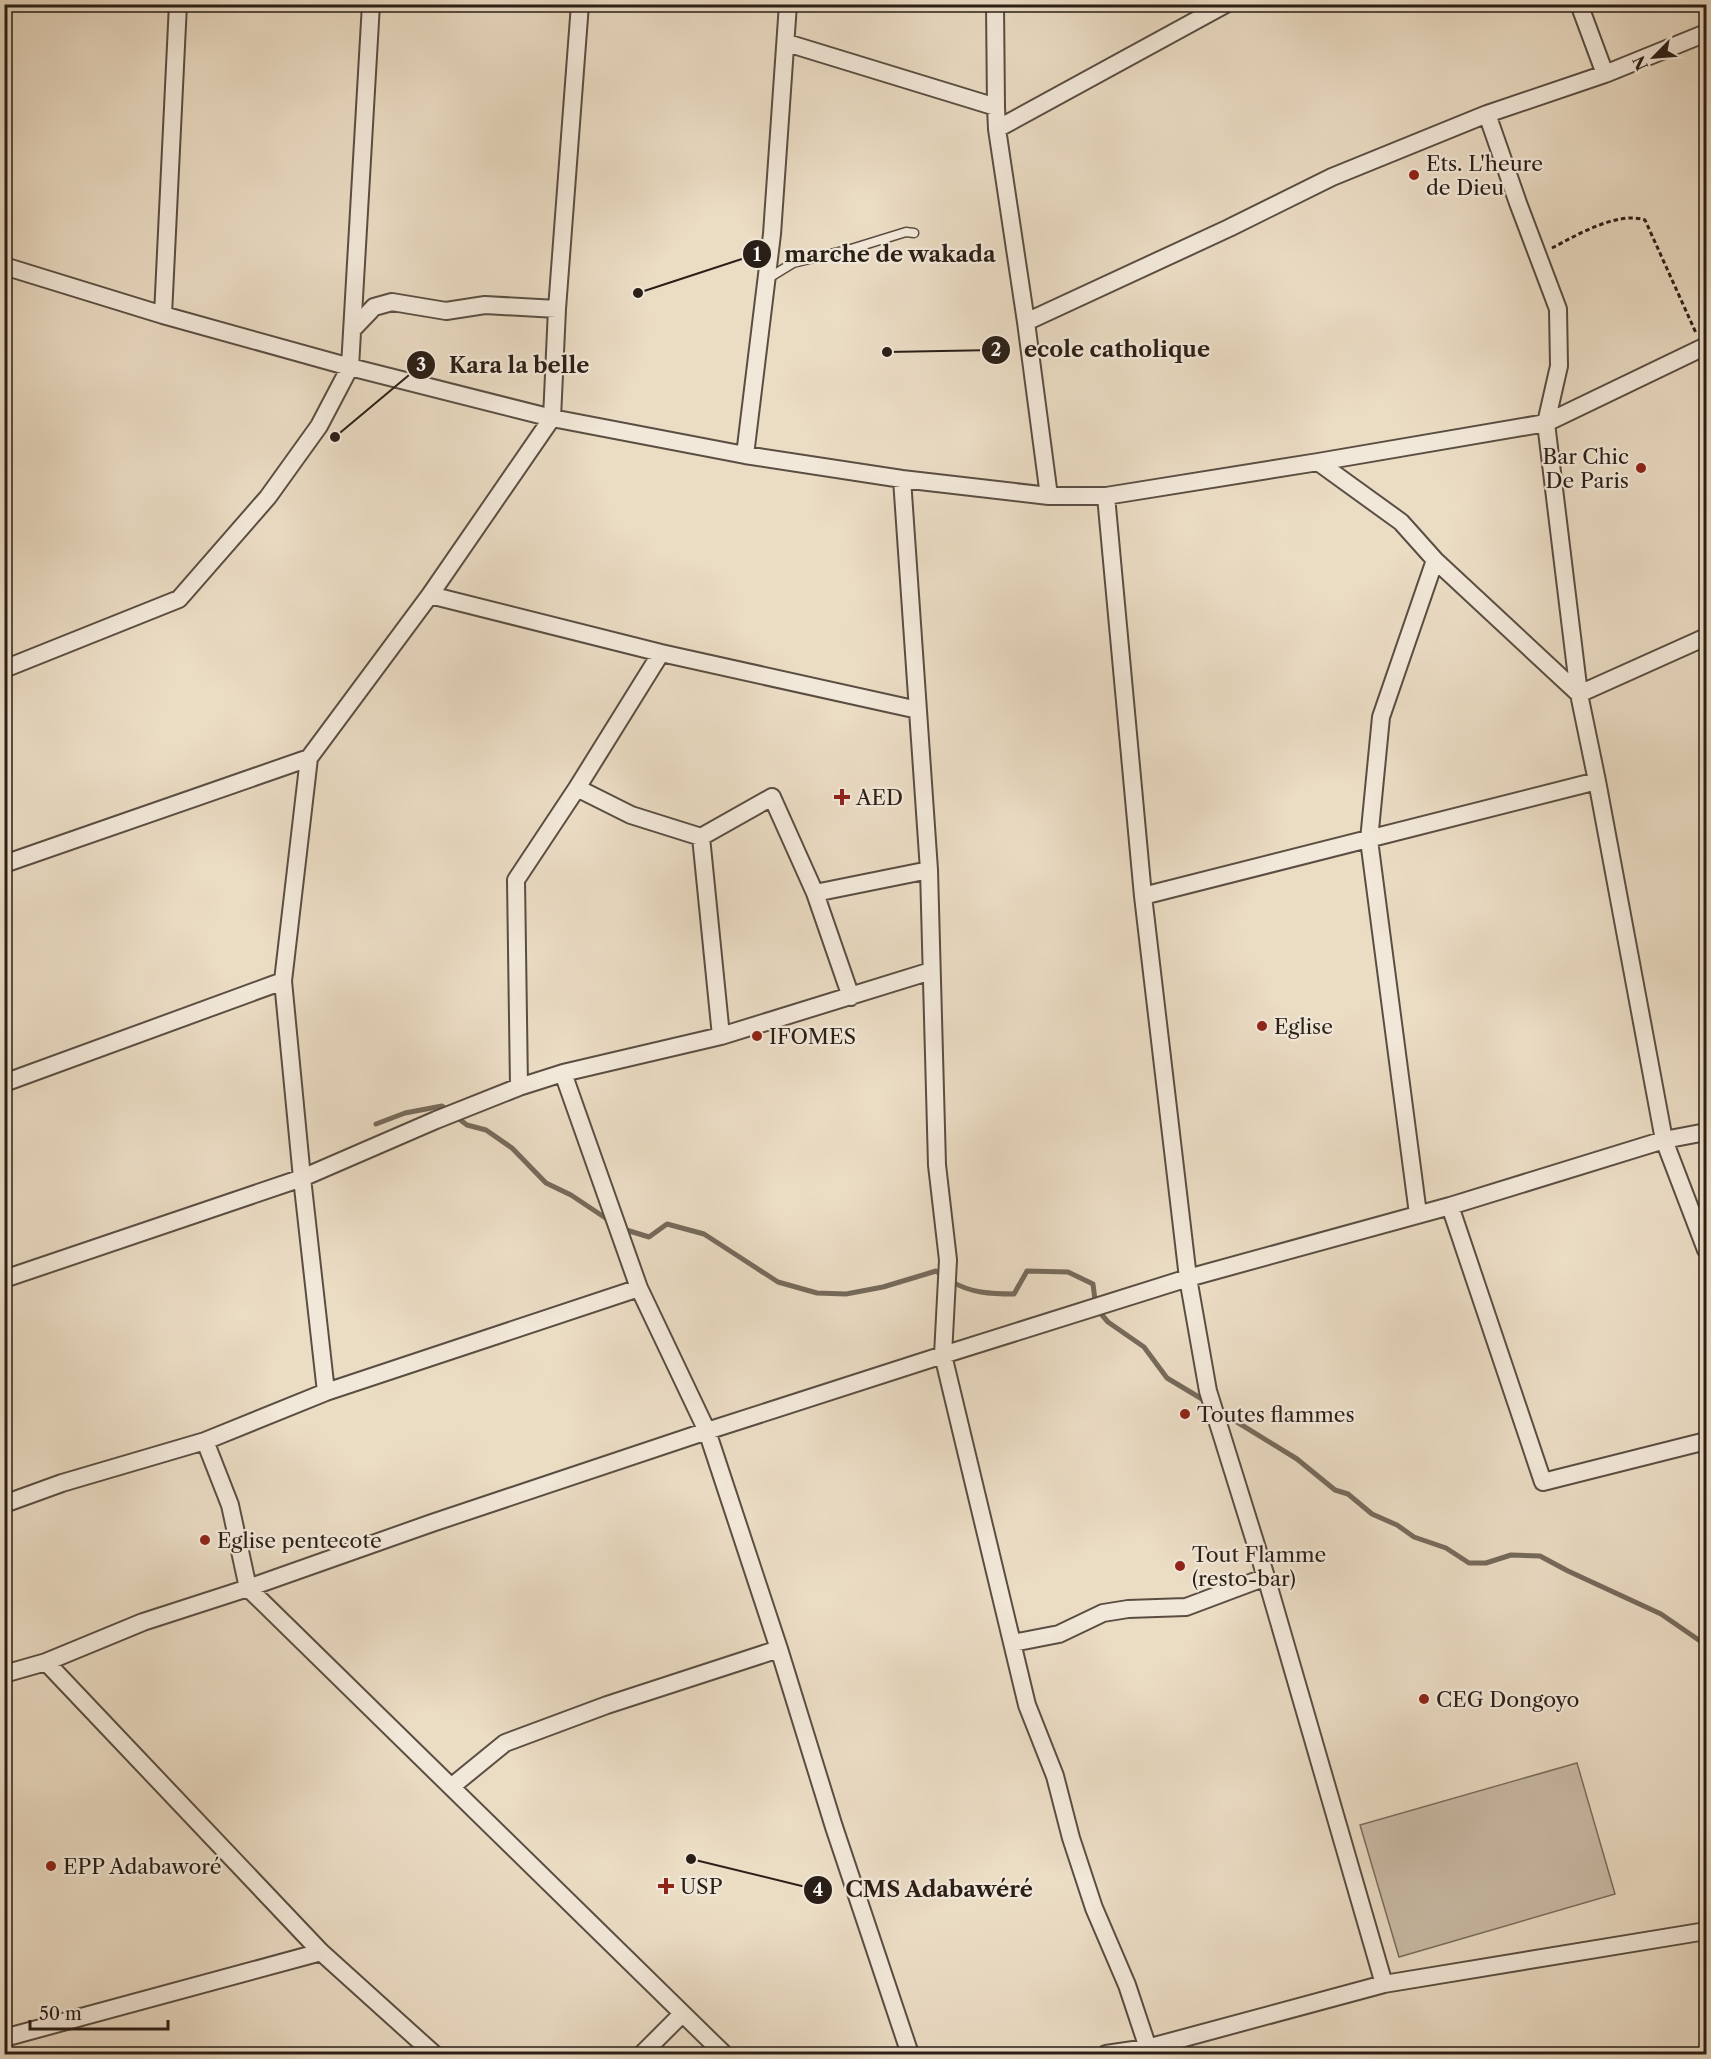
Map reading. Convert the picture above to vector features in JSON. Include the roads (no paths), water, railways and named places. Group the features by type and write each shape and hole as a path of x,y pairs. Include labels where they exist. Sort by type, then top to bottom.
{"street":[{"path":"163,315 178,4"},
{"path":"4,669 179,599 268,497 320,426 350,367 371,4"},
{"path":"326,1392 302,1178 284,981 309,758 430,595 552,418 557,309 580,4"},
{"path":"745,455 772,234 788,4"},
{"path":"995,4 997,129 1026,322 1048,496"},
{"path":"997,129 1226,4"},
{"path":"1579,4 1605,74"},
{"path":"1026,322 1229,228 1332,177 1487,114 1605,74 1707,33"},
{"path":"787,43 996,107"},
{"path":"1487,114 1558,309 1559,366 1546,423 1579,694 1664,1140 1707,1250"},
{"path":"4,266 163,315 350,367 552,418 745,455 902,479 1048,496 1106,496 1546,423 1705,347"},
{"path":"352,330 374,307 392,302 446,311 485,305 557,309"},
{"path":"1318,462 1401,522 1436,560 1579,694"},
{"path":"902,479 929,870 937,1165 948,1260 943,1355 1027,1705 1055,1776 1071,1838 1094,1908 1127,1985 1148,2051"},
{"path":"1106,496 1143,896 1188,1278 1208,1391 1266,1577 1384,1984"},
{"path":"1418,1214 1369,840 1381,717 1436,560"},
{"path":"430,595 661,653 918,710"},
{"path":"1579,694 1707,638"},
{"path":"519,1087 516,880 577,788 661,653"},
{"path":"4,864 309,758"},
{"path":"1143,896 1597,781"},
{"path":"577,788 631,815 701,837 772,797 815,893 851,997"},
{"path":"701,837 721,1036"},
{"path":"815,893 929,870"},
{"path":"4,1279 302,1178 519,1087 563,1073 721,1036 931,971"},
{"path":"4,1083 284,981"},
{"path":"563,1073 639,1288 707,1431 910,2055"},
{"path":"4,1674 46,1662 143,1622 248,1588 432,1523 943,1355 1188,1278 1450,1206 1664,1140 1707,1132"},
{"path":"1450,1206 1543,1482 1707,1442"},
{"path":"4,1504 62,1483 205,1441 326,1392 639,1288"},
{"path":"205,1441 230,1505 248,1588 724,2055"},
{"path":"1013,1643 1059,1634 1103,1613 1128,1609 1186,1607 1266,1577"},
{"path":"451,1787 505,1743 607,1705 779,1649"},
{"path":"46,1662 321,1952 434,2055"},
{"path":"1106,2055 1148,2051 1384,1984 1707,1931"},
{"path":"4,2038 321,1952"},
{"path":"642,2055 682,2014"}],"lane":[{"path":"766,279 793,263 852,249 906,232 915,232"}],"waterway":[{"path":"376,1124 405,1113 442,1106 448,1111"},
{"path":"455,1116 467,1125 486,1130 512,1148 546,1183 571,1195 610,1221"},
{"path":"623,1229 649,1237 667,1224 704,1234 778,1282 817,1293 846,1294 883,1287 936,1271 943,1276"},
{"path":"951,1281 981,1292 1014,1294 1027,1271 1068,1272 1093,1284 1096,1308 1108,1322 1144,1347 1167,1378 1207,1402"},
{"path":"1219,1411 1297,1459 1335,1490 1348,1494 1372,1514 1397,1525 1414,1537 1446,1548 1469,1563 1486,1563 1511,1555 1540,1556 1661,1614 1706,1645"}],"place":[{"name":"Ets. L'heure de Dieu","path":"1414,175"},
{"name":"marche de wakada","path":"638,293"},
{"name":"ecole catholique","path":"887,352"},
{"name":"Kara la belle","path":"335,437"},
{"name":"Bar Chic De Paris","path":"1641,468"},
{"name":"AED","path":"842,797"},
{"name":"Eglise","path":"1262,1026"},
{"name":"IFOMES","path":"757,1036"},
{"name":"Toutes flammes","path":"1185,1414"},
{"name":"Eglise pentecote","path":"205,1540"},
{"name":"Tout Flamme (resto-bar)","path":"1180,1566"},
{"name":"CEG Dongoyo","path":"1424,1699"},
{"name":"CMS Adabawéré","path":"691,1859"},
{"name":"EPP Adabaworé","path":"51,1866"},
{"name":"USP","path":"666,1886"}]}
